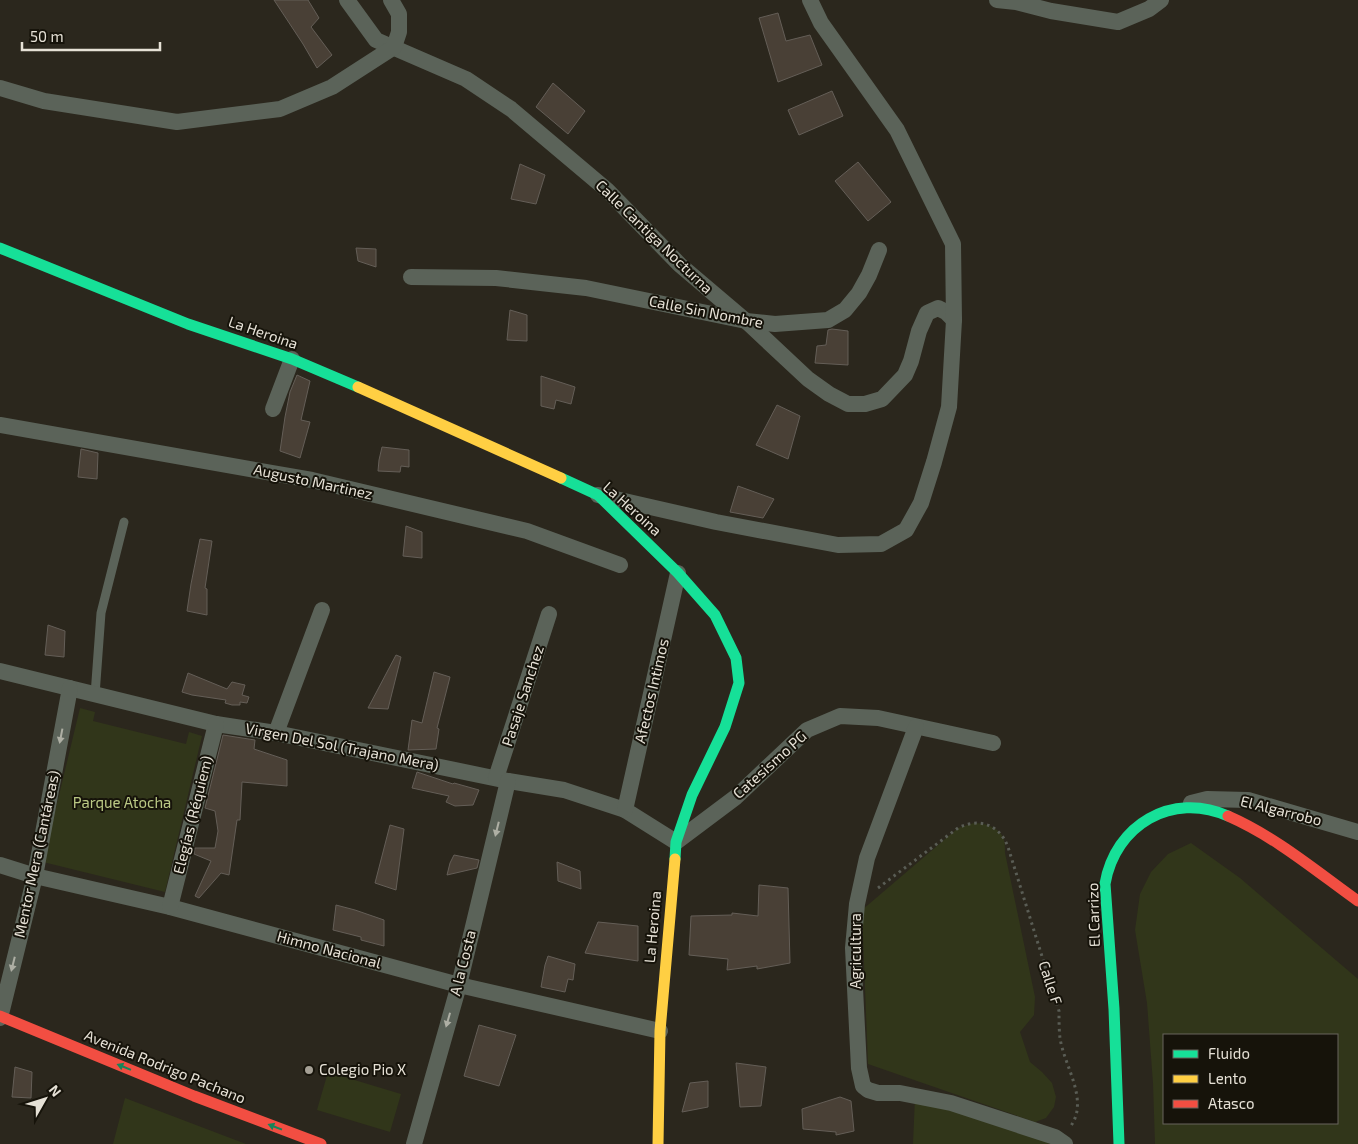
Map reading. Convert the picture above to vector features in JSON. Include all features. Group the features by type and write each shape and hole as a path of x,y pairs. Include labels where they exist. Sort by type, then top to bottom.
{"street":[{"name":"Calle Cantiga Nocturna","path":"346,0 376,40 466,79 511,108 607,190 680,265 746,321 808,379 829,394 848,404 864,404 882,399 905,376 912,361 919,331 926,313 938,308 946,312 954,320"},
{"path":"0,88 44,101 178,122 280,109 332,87 394,47 399,32 399,14 390,0"},
{"path":"598,495 716,522 838,545 882,544 906,530 922,503 949,407 954,320 953,244 897,130 821,23 810,0"},
{"path":"997,0 1015,1 1051,12 1118,22 1149,9 1161,0"},
{"name":"La Heroina","path":"0,248 188,324 292,359 598,495 678,573 715,616 736,658 739,683 725,727 692,794 676,842 660,1031 658,1144"},
{"name":"Calle Sin Nombre","path":"411,277 496,278 586,288 746,321 775,324 828,320 845,310 859,293 869,275 878,250"},
{"path":"273,409 292,359"},
{"name":"Augusto Martinez","path":"0,425 312,480 527,531 620,565"},
{"name":"Afectos Intimos","path":"626,810 678,573"},
{"path":"276,733 322,610"},
{"name":"Pasaje Sanchez","path":"502,780 549,614"},
{"name":"Virgen Del Sol (Trajano Mera)","path":"0,671 216,724 276,733 502,780 564,790 626,810 676,842"},
{"name":"Mentor Mera (Cantáreas)","path":"0,1017 35,876 70,688"},
{"name":"Catesismo PG","path":"676,842 736,797 807,730 840,716 878,718 994,744"},
{"name":"Elegías (Réquiem)","path":"170,907 216,724"},
{"name":"Agricultura","path":"916,727 867,858 857,904 853,948 858,1068 863,1086 868,1090 878,1093 900,1093 951,1102 1060,1140"},
{"name":"A la Costa","path":"414,1144 459,985 502,780"},
{"name":"El Algarrobo","path":"1174,808 1207,799 1248,800 1358,832"},
{"name":"El Carrizo","path":"1119,1144 1114,1009 1105,884 1108,866 1120,845 1130,833 1147,819 1165,810 1201,808 1219,812 1265,833 1358,901"},
{"name":"Himno Nacional","path":"0,865 35,876 170,907 459,985 660,1031"},
{"name":"Avenida Rodrigo Pachano","path":"0,1017 194,1096 321,1144"}],"lane":[{"path":"95,694 101,613 124,522"}],"path":[{"name":"Calle F","path":"857,904 958,828 980,823 990,826 1000,833 1008,848 1059,1011 1060,1040 1077,1095 1078,1110 1074,1121 1060,1140"}],"green space":[{"name":"Parque Atocha","path":"80,708 95,712 93,721 186,744 189,732 202,736 165,892 43,862"},
{"path":"974,823 994,828 1001,834 1004,841 1035,997 1034,1015 1020,1032 1030,1062 1052,1083 1056,1097 1054,1107 1046,1118 1035,1122 868,1064 862,910 958,828"},
{"path":"1191,843 1240,878 1358,979 1358,1144 1155,1144 1147,1003 1135,930 1140,894 1151,872 1168,854"},
{"path":"328,1072 401,1094 390,1132 317,1110"},
{"path":"915,1097 1047,1142 1049,1144 913,1144"},
{"path":"125,1098 246,1144 113,1144"}],"building":[{"path":"274,0 308,0 319,18 311,27 332,55 317,68 303,44"},
{"path":"778,13 786,41 810,35 822,65 778,82 759,18"},
{"path":"553,83 585,111 568,134 536,107"},
{"path":"832,91 843,116 799,135 788,110"},
{"path":"858,162 891,202 868,221 835,181"},
{"path":"520,164 545,175 536,204 511,199"},
{"path":"356,248 376,249 376,267 358,261"},
{"path":"510,310 527,315 527,341 507,340"},
{"path":"828,330 848,331 848,365 815,363 817,346 826,345"},
{"path":"297,375 310,381 301,420 310,422 300,458 280,451 290,392"},
{"path":"541,376 575,387 571,404 556,400 554,409 541,406"},
{"path":"777,405 800,416 788,459 756,445"},
{"path":"382,447 409,450 409,467 401,466 400,472 378,471"},
{"path":"81,449 98,453 97,479 78,477"},
{"path":"738,486 774,499 763,518 730,512"},
{"path":"406,526 422,532 422,558 403,556"},
{"path":"200,539 212,541 205,588 207,589 207,615 187,611"},
{"path":"48,625 65,631 64,657 45,655"},
{"path":"396,655 401,657 388,709 368,708"},
{"path":"434,672 450,677 437,728 439,729 436,749 408,750 412,720 422,723"},
{"path":"188,673 227,689 232,682 245,685 242,695 249,697 247,703 240,702 240,705 232,705 225,703 226,700 182,692"},
{"path":"223,735 255,740 254,749 287,760 287,786 242,782 240,820 237,820 229,875 221,873 199,898 195,896 211,861 194,854 195,848 215,848 218,831 215,811 205,808"},
{"path":"417,772 479,790 473,805 455,806 446,802 449,796 412,788"},
{"path":"390,825 404,829 396,890 375,883"},
{"path":"454,855 479,860 477,868 447,875"},
{"path":"557,862 580,871 581,889 558,881"},
{"path":"759,885 788,888 790,963 757,969 757,966 727,970 728,959 689,955 691,916 732,915 732,913 758,916"},
{"path":"336,905 384,920 384,946 361,940 361,937 333,930"},
{"path":"598,922 638,926 638,961 585,953"},
{"path":"548,956 575,964 573,980 568,979 565,992 541,987"},
{"path":"479,1025 516,1035 499,1086 464,1076"},
{"path":"736,1063 766,1067 761,1106 740,1107"},
{"path":"15,1067 32,1072 31,1098 12,1097"},
{"path":"708,1081 708,1107 682,1112 690,1083"},
{"path":"840,1097 851,1101 854,1131 836,1135 836,1132 803,1129 802,1109"}],"traffic: fast":[{"path":"0,248 188,324 292,359 358,387"},
{"path":"561,478 598,495 678,573 715,615 736,658 739,683 725,727 692,795 676,842 675,859"},
{"path":"1119,1144 1114,1009 1105,884 1111,863 1121,845 1134,830 1149,818 1167,811 1187,808 1207,809 1228,816"}],"traffic: slow":[{"path":"358,387 561,478"},
{"path":"658,1144 660,1031 675,859"}],"traffic: jam":[{"path":"1228,816 1246,824 1279,844 1358,901"},
{"path":"0,1016 194,1096 321,1144"}],"place":[{"name":"Colegio Pio X","path":"309,1070"}]}
